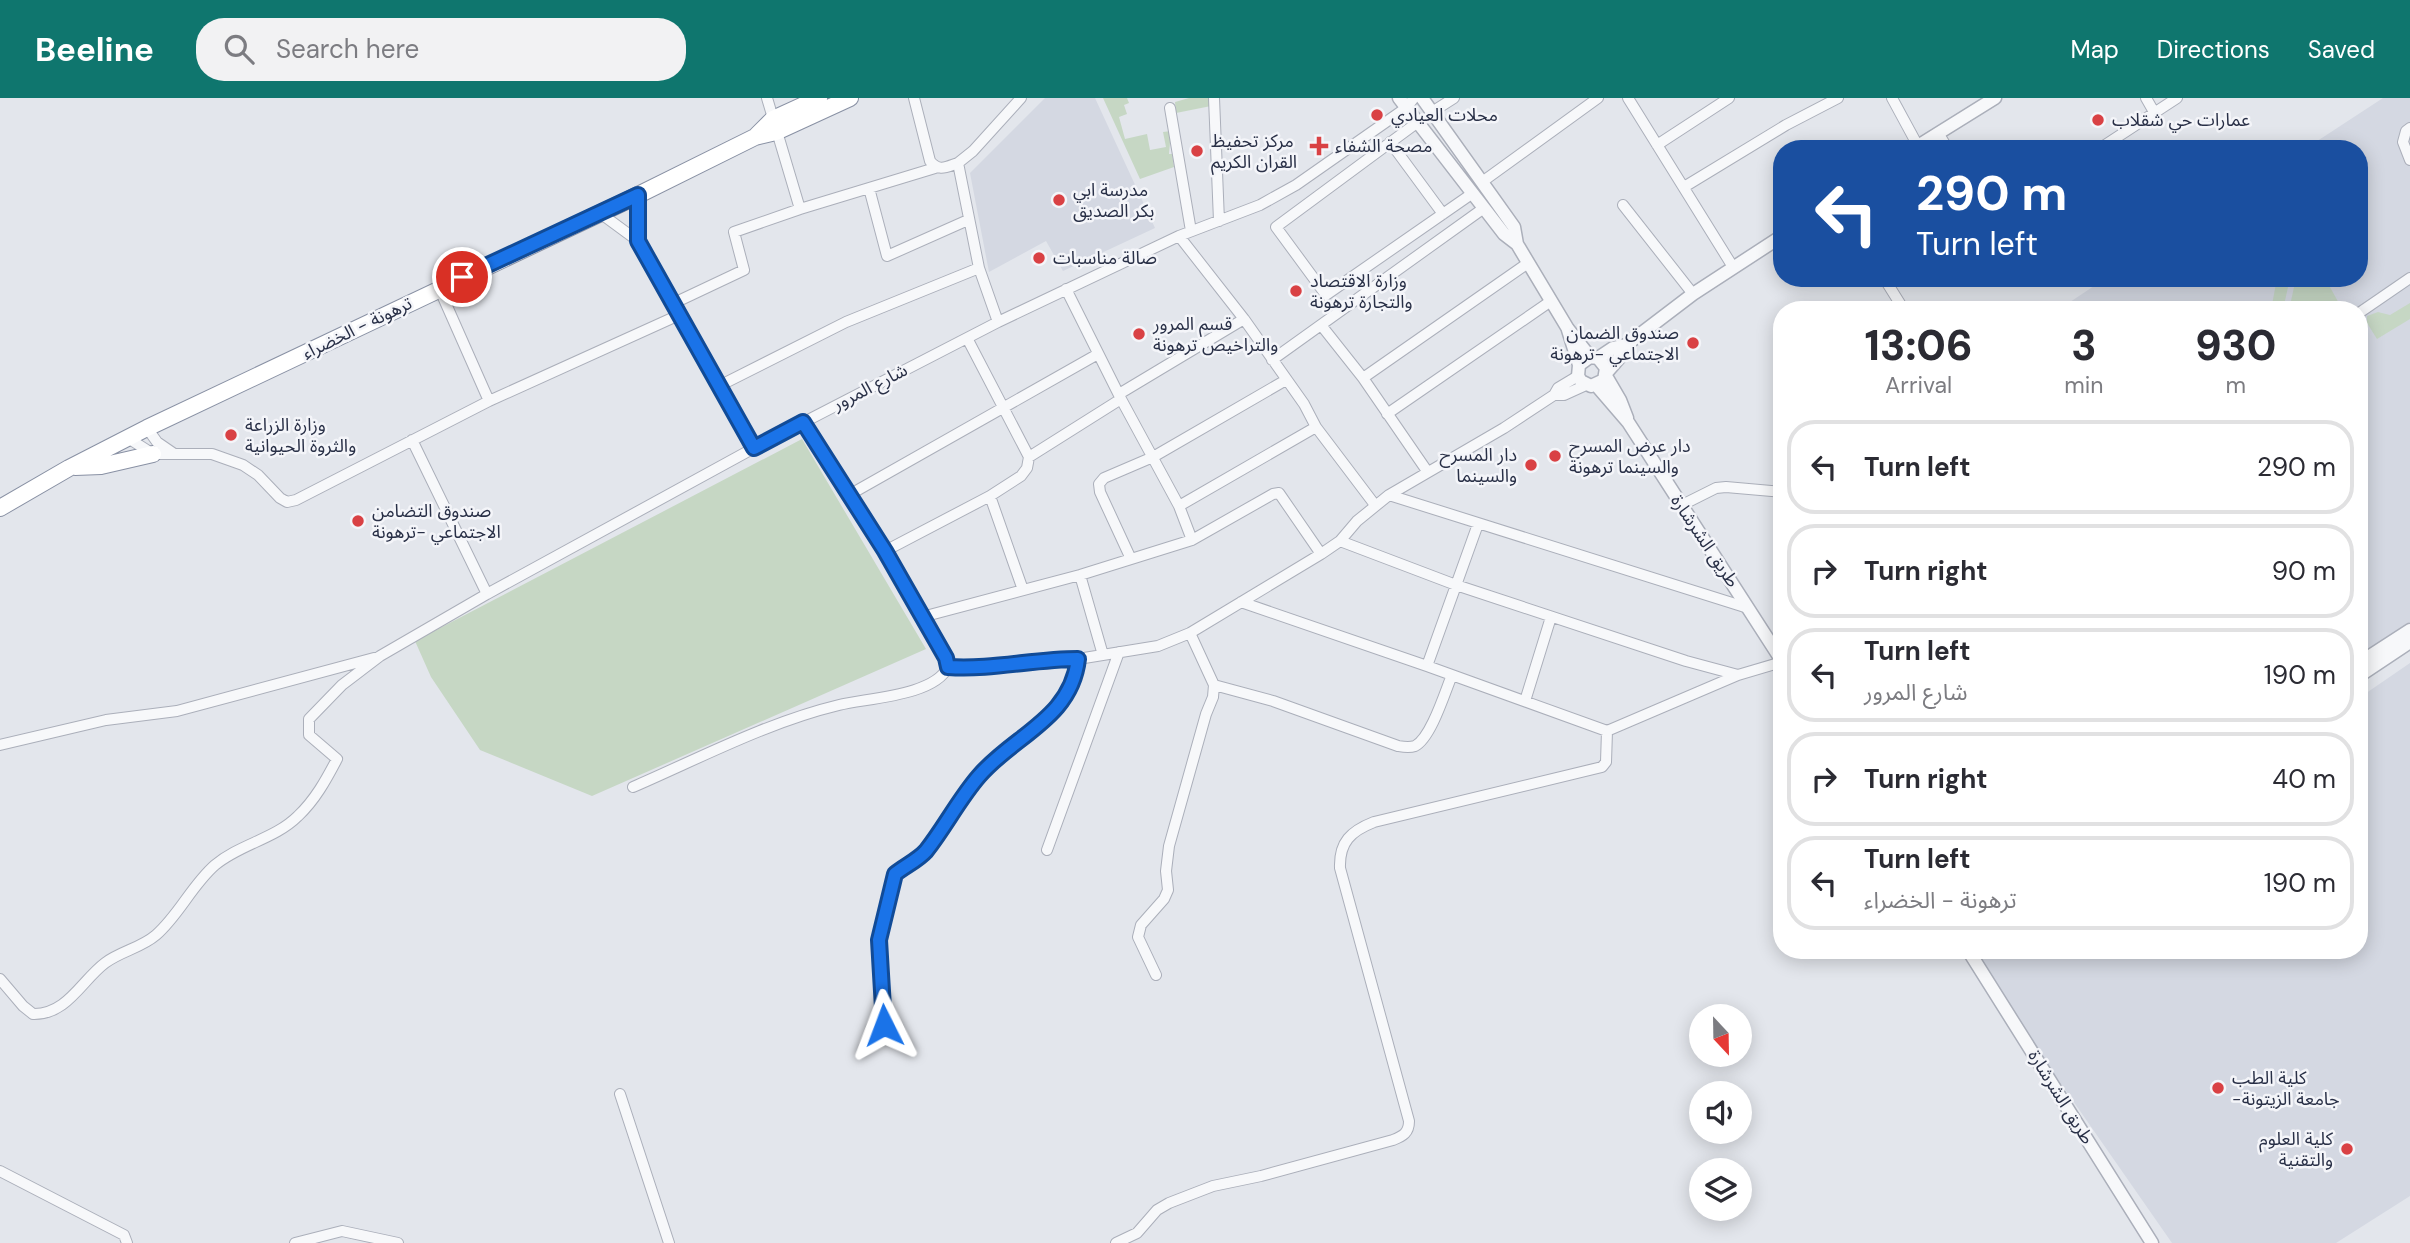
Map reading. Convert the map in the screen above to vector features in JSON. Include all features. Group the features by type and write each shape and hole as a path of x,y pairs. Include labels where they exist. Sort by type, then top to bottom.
{"highway":[{"path":"775,126 819,98"},
{"path":"775,126 850,98"},
{"name":"ترهونة - الخضراء","path":"0,508 146,428 638,195 775,126"},
{"path":"69,468 101,466 153,454"}],"street":[{"path":"767,98 800,209"},
{"path":"914,98 930,161 936,168"},
{"path":"672,304 744,270 734,232 800,209 958,163 974,151 1021,98"},
{"path":"1214,98 1220,220"},
{"path":"1422,98 1514,227 1517,244 1568,329 1594,358 1605,364 1628,422"},
{"path":"1432,112 1454,98"},
{"path":"1577,98 1584,108"},
{"path":"1482,182 1598,98"},
{"path":"1628,98 1733,267"},
{"path":"1657,145 1729,98"},
{"path":"1684,187 1786,125 1838,98"},
{"path":"1892,98 1913,140"},
{"path":"1927,140 1995,98"},
{"path":"2146,98 2154,112"},
{"path":"2112,140 2176,98"},
{"path":"1406,101 1418,122 1504,234 1517,244"},
{"name":"شارع المرور","path":"0,979 33,1014 59,1007 105,963 156,935 215,865 285,827 296,818 311,802 337,759 309,735 309,719 342,685 380,656 487,594 754,448 998,322 1179,236 1260,205 1296,185 1406,101"},
{"path":"1170,108 1191,231"},
{"path":"1418,122 1276,227 1326,295 1473,193"},
{"path":"2410,128 2403,142 2410,160"},
{"path":"1938,133 1942,140"},
{"path":"1390,142 1443,214"},
{"path":"958,163 979,268 998,322"},
{"path":"869,188 887,256 968,220"},
{"path":"638,195 638,241"},
{"path":"1623,205 1693,294"},
{"path":"1272,360 1484,208"},
{"path":"600,213 638,241 754,448"},
{"path":"1179,236 1244,319 1304,404 1316,427 1374,505"},
{"path":"1585,378 1594,358 1613,348 1626,345 1693,294 1773,242"},
{"path":"1363,379 1528,263"},
{"path":"719,386 846,322 979,268"},
{"path":"2368,307 2410,278"},
{"path":"439,288 489,401"},
{"path":"1066,289 1179,506 1192,540"},
{"path":"1387,414 1551,301"},
{"path":"128,438 153,454 212,454 243,465 287,502 296,500 489,401 678,316"},
{"path":"885,551 990,496 1021,476 1030,457 1244,319"},
{"path":"1321,325 1363,379 1427,471"},
{"path":"1568,329 1585,378 1628,422"},
{"path":"967,338 1030,457"},
{"path":"948,667 975,669 1055,659 1078,659 1158,646 1190,633 1321,554 1340,541 1357,521 1388,495 1504,428 1554,395 1558,388 1585,378 1607,374 1626,345"},
{"path":"849,495 1098,354"},
{"path":"1131,559 1100,492 1099,484 1104,478 1153,457 1286,380"},
{"path":"633,787 805,715 839,705 902,694 945,674 948,667 946,658 885,551 803,422"},
{"name":"طريق الشرشارة","path":"1628,422 1680,506 1773,639"},
{"path":"1179,506 1316,427"},
{"path":"146,428 157,442 174,454"},
{"path":"412,440 487,594"},
{"path":"1680,506 1716,488 1773,491"},
{"path":"922,617 1080,575 1192,540 1273,494 1279,494 1321,554"},
{"path":"1388,495 1750,608"},
{"path":"990,496 1024,590"},
{"path":"1427,666 1478,524"},
{"path":"1340,541 1551,617 1738,675"},
{"path":"1080,575 1103,654"},
{"path":"1241,602 1607,731 1738,675 1773,664"},
{"path":"1525,701 1551,617"},
{"path":"2368,657 2410,629"},
{"path":"1156,975 1138,937 1141,925 1164,899 1168,890 1166,871 1169,846 1206,713 1213,697 1214,685 1190,633"},
{"path":"2368,670 2410,642"},
{"path":"1047,850 1119,652"},
{"path":"0,745 106,720 177,711 380,656"},
{"path":"884,1025 879,940 895,874 924,854 980,775 1041,724 1069,693 1076,678 1078,659"},
{"path":"1214,685 1273,701 1409,748 1417,745 1426,736 1452,675"},
{"path":"1116,1243 1137,1233 1157,1210 1213,1186 1284,1170 1403,1136 1409,1129 1409,1121 1340,868 1339,856 1348,835 1374,822 1602,767 1606,762 1607,731"},
{"name":"طريق الشرشارة","path":"1974,959 2152,1243"},
{"path":"621,1094 669,1243"},
{"path":"0,1171 124,1235 127,1243"},
{"path":"295,1243 342,1231 398,1243"}],"shaded area":[{"name":"مدرسة ابي بكر الصديق","path":"1045,98 1095,98 1155,228 1063,271 1046,241 989,272 970,173"},
{"path":"2383,98 2410,98 2410,622 2368,649 2368,301 2072,301 2092,287 2368,287 2368,140 2319,140"},
{"path":"2410,663 2410,1196 2336,1243 2172,1243 1974,959 2368,959 2368,692"}],"green space":[{"path":"1103,98 1127,98 1129,103 1124,105 1127,114 1119,117 1125,139 1147,134 1150,150 1166,147 1163,132 1171,131 1169,154 1172,154 1174,167 1140,179"},
{"path":"1189,98 1211,98 1211,106 1176,113 1175,102"},
{"path":"2275,287 2288,287 2285,301 2273,301"},
{"path":"2294,287 2330,287 2338,301 2291,301"},
{"path":"2410,303 2410,319 2377,339 2368,325 2368,316 2378,312 2390,315"},
{"path":"802,439 926,649 592,796 480,750 431,677 415,641"}],"place":[{"name":"محلات العيادي","path":"1377,115"},
{"name":"عمارات حي شقلاب","path":"2098,120"},
{"name":"مصحة الشفاء","path":"1319,146"},
{"name":"مركز تحفيظ القران الكريم","path":"1197,151"},
{"name":"مدرسة ابي بكر الصديق","path":"1059,200"},
{"name":"صالة مناسبات","path":"1039,258"},
{"name":"وزارة الاقتصاد والتجارة ترهونة","path":"1296,291"},
{"name":"قسم المرور والتراخيص ترهونة","path":"1139,334"},
{"name":"صندوق الضمان الاجتماعي -ترهونة","path":"1693,343"},
{"name":"وزارة الزراعة والثروة الحيوانية","path":"231,435"},
{"name":"دار عرض المسرح والسينما ترهونة","path":"1555,456"},
{"name":"دار المسرح والسينما","path":"1531,465"},
{"name":"صندوق التضامن الاجتماعي -ترهونة","path":"358,521"},
{"name":"كلية الطب -جامعة الزيتونة","path":"2218,1088"},
{"name":"كلية العلوم والتقنية","path":"2347,1149"}],"route":[{"path":"462,277 638,195 638,241 754,448 803,422 885,551 946,658 948,667 975,669 1055,659 1078,659 1076,678 1069,693 1041,724 980,775 924,854 895,874 879,940 884,1025"}]}
